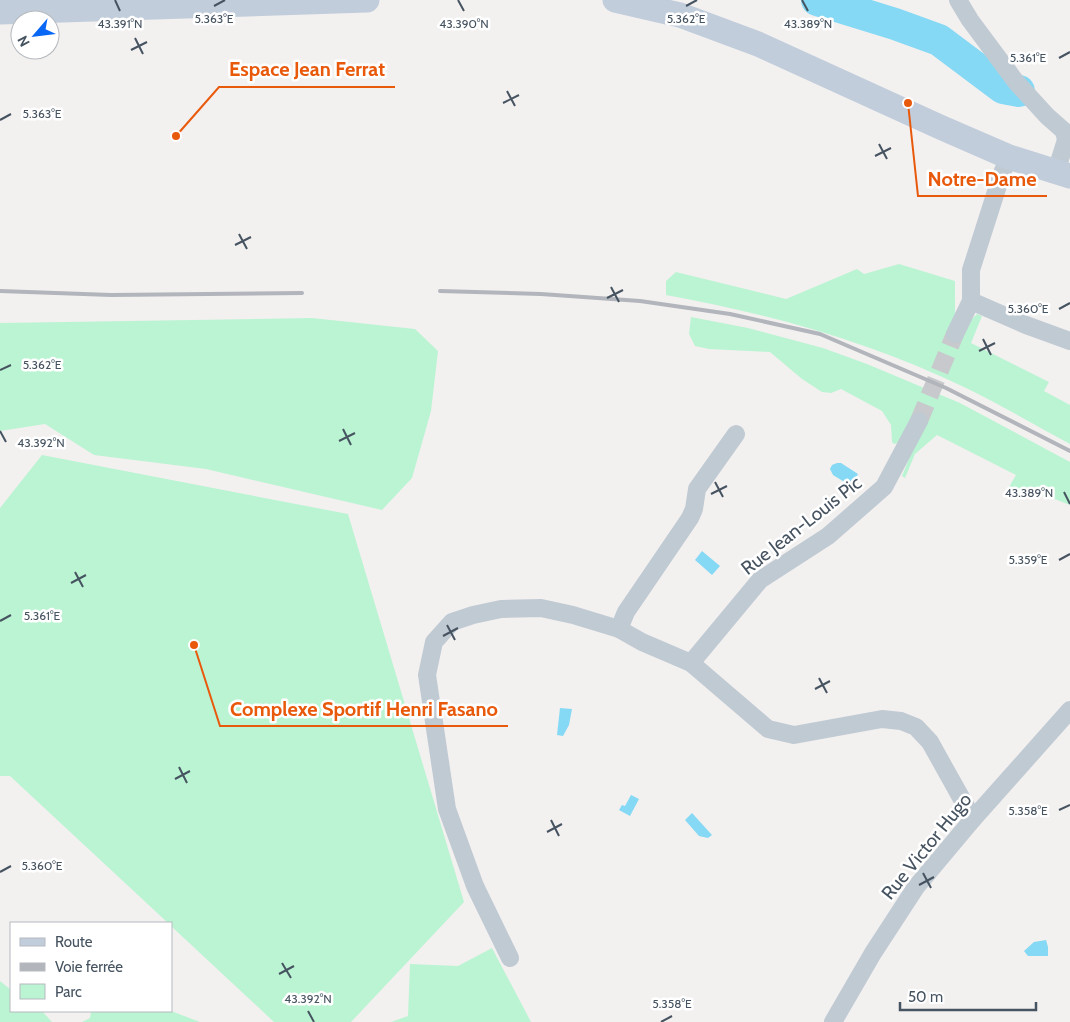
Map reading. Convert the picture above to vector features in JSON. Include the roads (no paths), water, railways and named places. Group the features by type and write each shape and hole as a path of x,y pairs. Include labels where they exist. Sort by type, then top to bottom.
{"main road":[{"path":"0,12 112,4 164,8 368,0"},
{"path":"615,0 680,15 758,44 940,127 1009,156 1063,174"}],"street":[{"path":"958,0 970,20 1016,82 1047,116 1064,131 1066,140 1063,174"},
{"path":"955,334 971,301 971,270 1009,156"},
{"path":"971,301 1026,325 1070,341"},
{"name":"Rue Jean-Louis Pic","path":"691,663 760,580 828,536 884,487 919,421"},
{"path":"619,629 626,612 690,518 694,509 697,489 736,434"},
{"path":"510,958 475,886 446,809 427,676 434,642 452,622 473,615 501,609 541,608 573,615 619,629 642,642 691,663 768,729 794,735 882,719 901,721 916,727 930,742 973,818"},
{"name":"Rue Victor Hugo","path":"833,1022 873,953 916,887 973,818 1070,710"}],"water":[{"path":"841,463 858,474 851,486 833,475 830,469 832,465"},
{"path":"702,551 720,566 712,575 695,560"},
{"path":"560,708 572,709 569,725 563,736 557,735"},
{"path":"631,795 639,799 630,816 619,810 622,805 625,806"},
{"path":"692,813 712,835 708,838 699,836 685,820"},
{"path":"1046,940 1048,956 1028,956 1024,951 1034,942"}],"waterway":[{"path":"817,0 939,40 1003,88 1019,91"}],"tunnel":[{"path":"919,421 955,334"}],"railway":[{"path":"0,291 111,295 302,293"},
{"path":"440,291 541,294 640,301 730,314 820,334 946,388 1070,451"}],"place":[{"name":"Notre-Dame","path":"908,103"},
{"name":"Espace Jean Ferrat","path":"176,136"},
{"name":"Complexe Sportif Henri Fasano","path":"194,645"}]}
